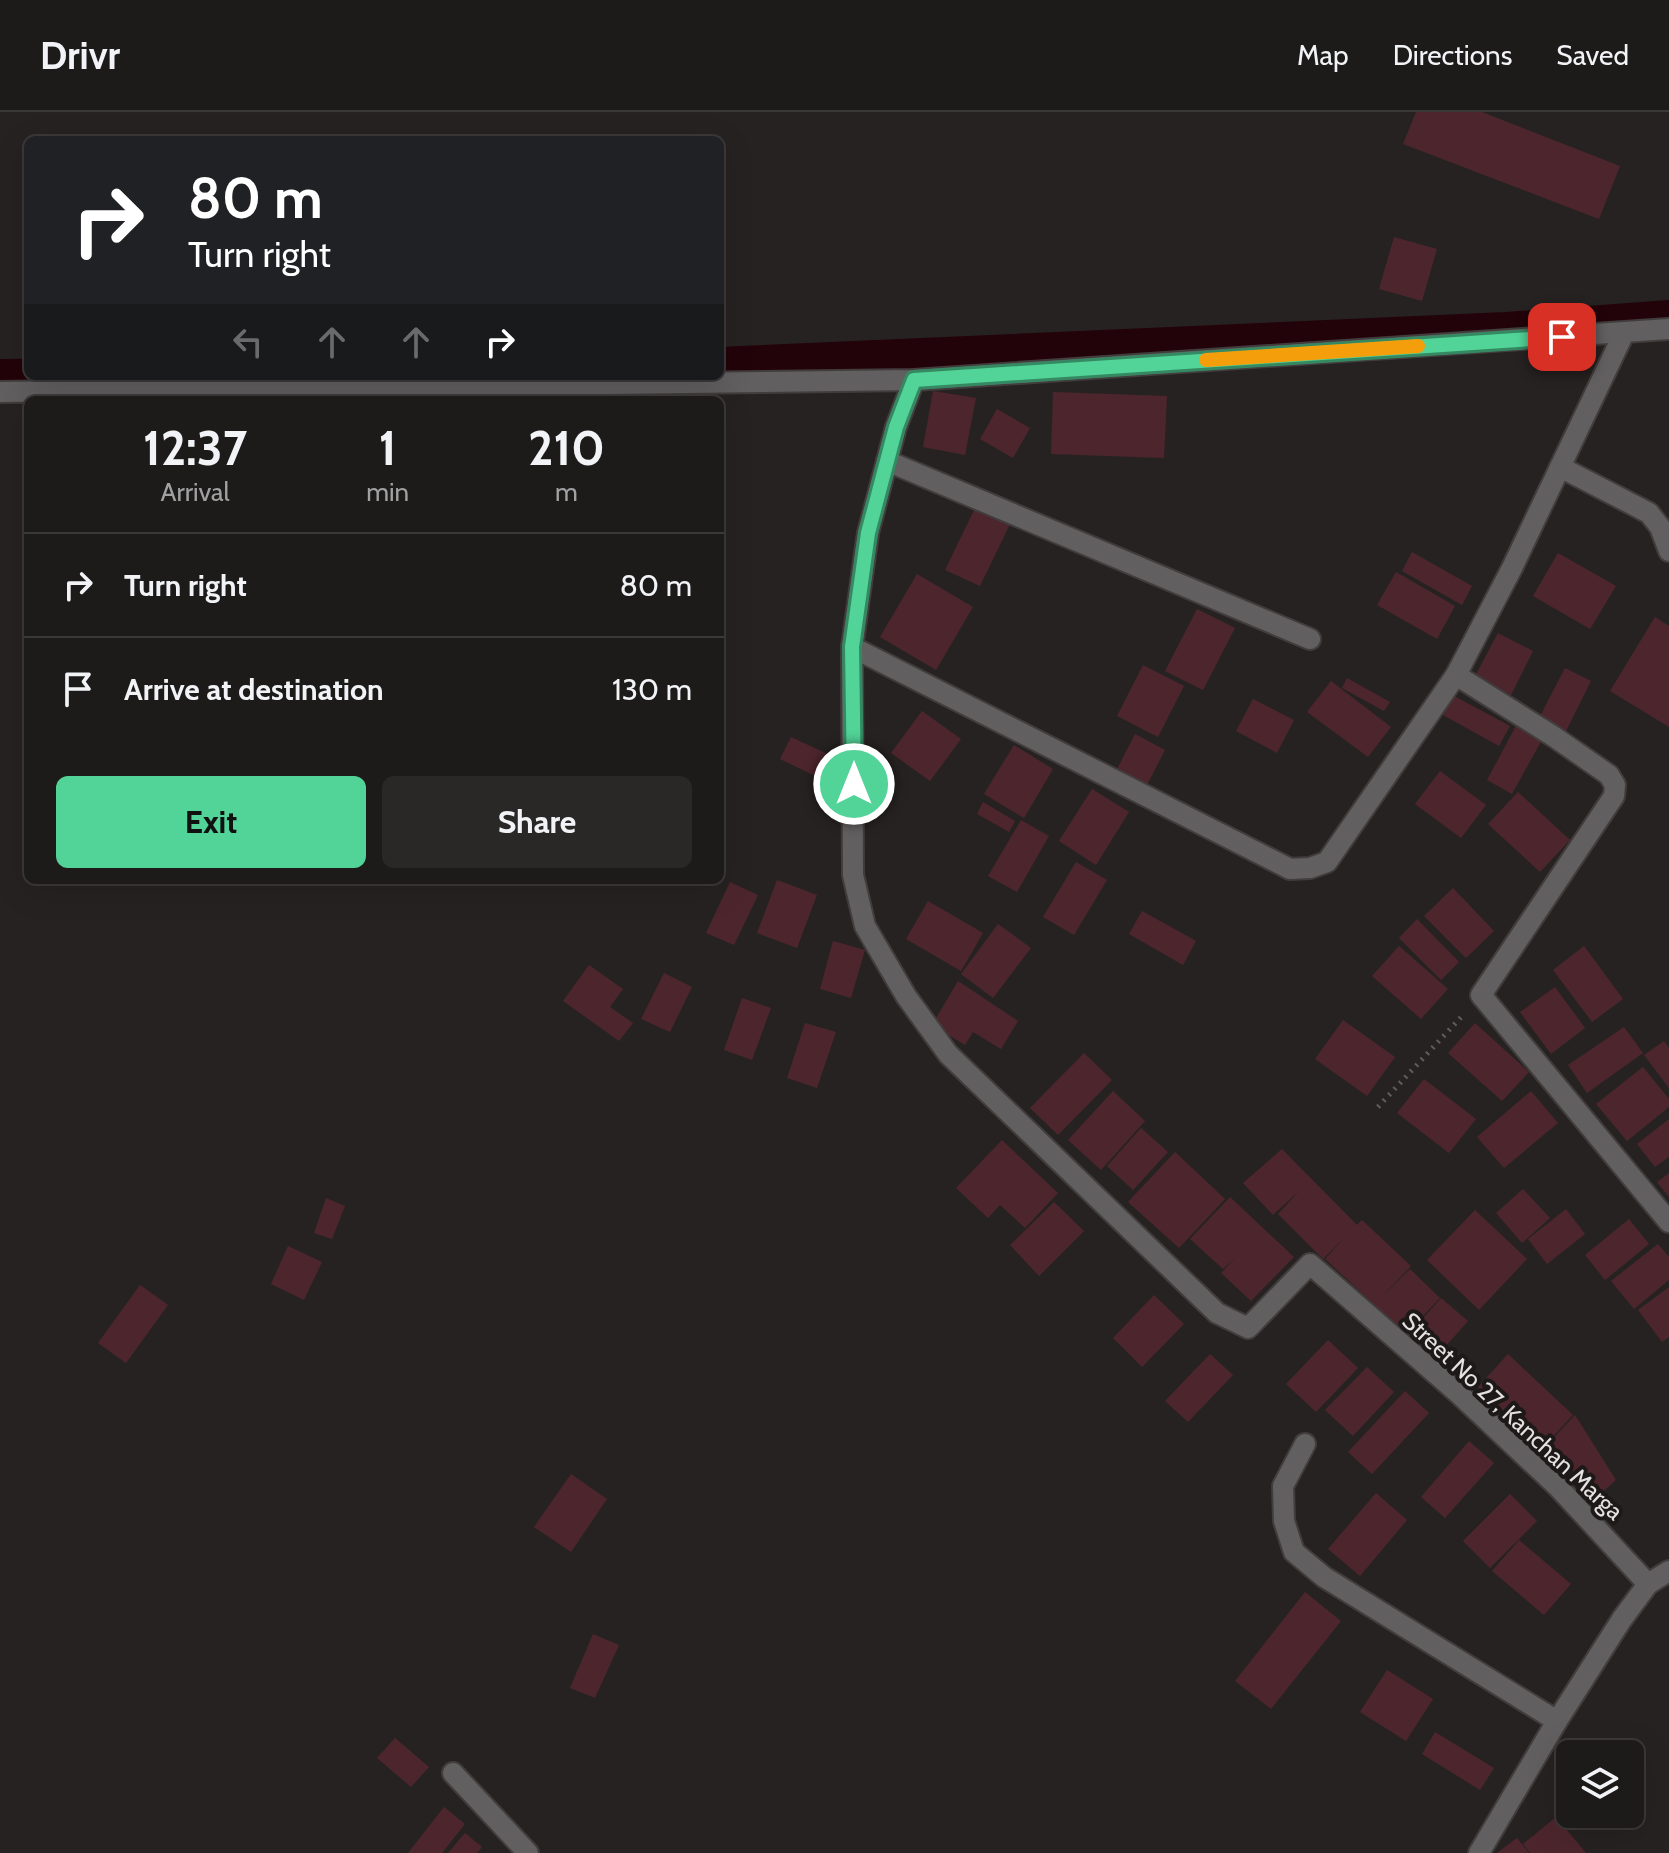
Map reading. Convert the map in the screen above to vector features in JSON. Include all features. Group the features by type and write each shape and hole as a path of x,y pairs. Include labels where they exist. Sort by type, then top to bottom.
{"street":[{"path":"0,392 914,380 1669,329"},
{"path":"914,380 887,461 868,533 852,647 1290,869 1310,868 1327,862 1456,675 1624,333"},
{"path":"887,461 1310,639"},
{"path":"1560,467 1649,513 1660,527 1669,551"},
{"name":"Street No 27, Kanchan Marga","path":"852,647 853,875 865,926 906,996 948,1054 1217,1313 1248,1328 1310,1264 1459,1394 1547,1476 1648,1584"},
{"path":"1456,675 1553,736 1609,775 1615,785 1614,796 1481,995 1669,1222"},
{"path":"1305,1444 1283,1486 1284,1521 1294,1552 1324,1577 1557,1721"},
{"path":"1479,1853 1622,1619 1648,1584 1669,1571"},
{"path":"453,1773 528,1853"}],"path":[{"path":"1378,1107 1481,995"}],"building":[{"path":"1416,112 1482,112 1620,166 1599,219 1403,144"},
{"path":"1394,237 1437,249 1422,301 1379,289"},
{"path":"933,391 976,398 965,455 923,447"},
{"path":"1053,392 1167,396 1164,458 1051,454"},
{"path":"997,409 1030,428 1013,458 980,439"},
{"path":"976,506 1011,522 980,586 945,570"},
{"path":"1412,552 1472,586 1462,605 1402,571"},
{"path":"1558,553 1616,586 1590,629 1533,596"},
{"path":"1396,572 1455,606 1437,639 1377,605"},
{"path":"917,574 973,607 936,670 880,637"},
{"path":"1197,609 1235,628 1203,690 1165,671"},
{"path":"1655,617 1669,626 1669,727 1610,691"},
{"path":"1498,633 1533,651 1511,695 1475,676"},
{"path":"1143,665 1184,686 1158,737 1117,716"},
{"path":"1565,668 1591,681 1564,735 1537,722"},
{"path":"1347,678 1390,702 1384,711 1342,688"},
{"path":"1331,681 1391,727 1368,757 1307,712"},
{"path":"1454,696 1510,726 1499,746 1443,715"},
{"path":"1253,699 1294,720 1277,753 1236,731"},
{"path":"922,711 961,739 930,781 891,753"},
{"path":"1517,724 1543,738 1512,794 1487,780"},
{"path":"1135,734 1165,750 1145,789 1115,773"},
{"path":"791,737 849,764 838,787 780,759"},
{"path":"1014,745 1053,769 1024,818 984,794"},
{"path":"1440,771 1486,805 1461,838 1415,804"},
{"path":"1092,789 1129,812 1096,865 1059,841"},
{"path":"1518,792 1570,840 1540,872 1488,824"},
{"path":"983,802 1015,821 1009,832 977,814"},
{"path":"1021,820 1049,836 1017,892 988,876"},
{"path":"1076,862 1107,880 1074,935 1043,917"},
{"path":"777,880 817,895 797,948 757,933"},
{"path":"730,882 758,895 734,945 706,933"},
{"path":"1453,888 1494,931 1466,958 1424,916"},
{"path":"928,901 983,933 961,971 906,939"},
{"path":"1142,911 1196,941 1183,965 1129,934"},
{"path":"1417,919 1459,962 1441,980 1399,938"},
{"path":"998,924 1031,948 993,998 961,974"},
{"path":"833,941 865,950 851,998 820,989"},
{"path":"1399,946 1448,989 1421,1019 1372,976"},
{"path":"1584,946 1623,999 1592,1022 1553,970"},
{"path":"589,965 623,989 610,1007 633,1023 619,1041 563,1001"},
{"path":"664,973 692,987 670,1032 641,1019"},
{"path":"958,981 1018,1021 1001,1049 973,1032 965,1045 932,1025"},
{"path":"1555,987 1585,1028 1551,1054 1520,1012"},
{"path":"742,998 771,1008 752,1060 724,1050"},
{"path":"1343,1020 1395,1057 1367,1096 1315,1059"},
{"path":"805,1023 836,1032 817,1088 787,1078"},
{"path":"1475,1023 1529,1072 1502,1101 1448,1053"},
{"path":"1624,1027 1643,1053 1587,1093 1568,1065"},
{"path":"1664,1041 1669,1048 1669,1088 1644,1055"},
{"path":"1084,1053 1112,1080 1058,1135 1030,1108"},
{"path":"1643,1067 1669,1099 1669,1107 1627,1141 1596,1104"},
{"path":"1424,1079 1476,1119 1449,1153 1397,1113"},
{"path":"1113,1091 1145,1121 1101,1170 1068,1140"},
{"path":"1531,1091 1558,1123 1504,1168 1477,1137"},
{"path":"1669,1119 1669,1157 1655,1167 1637,1144"},
{"path":"1141,1128 1168,1152 1133,1190 1107,1166"},
{"path":"1002,1140 1058,1193 1025,1228 1000,1205 988,1218 956,1188"},
{"path":"1282,1149 1357,1225 1362,1220 1411,1266 1381,1298 1410,1269 1440,1298 1406,1334 1325,1259 1345,1237 1323,1259 1278,1214 1299,1191 1273,1215 1243,1183"},
{"path":"1175,1152 1225,1199 1179,1248 1128,1202"},
{"path":"1669,1173 1669,1197 1657,1182"},
{"path":"1523,1189 1550,1218 1522,1243 1496,1213"},
{"path":"1230,1197 1294,1257 1251,1301 1221,1273 1236,1257 1223,1269 1190,1239"},
{"path":"326,1198 345,1206 332,1239 314,1233"},
{"path":"1054,1202 1084,1231 1039,1276 1010,1245"},
{"path":"1566,1209 1585,1234 1547,1264 1528,1239"},
{"path":"1475,1210 1527,1259 1479,1310 1427,1260"},
{"path":"1629,1219 1649,1244 1605,1280 1585,1255"},
{"path":"1658,1244 1669,1257 1669,1280 1634,1309 1611,1281"},
{"path":"288,1246 322,1262 304,1300 271,1284"},
{"path":"140,1285 168,1305 126,1363 98,1343"},
{"path":"1669,1287 1669,1337 1662,1342 1638,1310"},
{"path":"1154,1295 1184,1324 1142,1367 1113,1338"},
{"path":"1441,1298 1468,1321 1437,1356 1410,1333"},
{"path":"1328,1340 1358,1368 1316,1412 1286,1384"},
{"path":"1210,1354 1233,1375 1188,1422 1165,1401"},
{"path":"1508,1354 1573,1415 1543,1447 1478,1387"},
{"path":"1367,1367 1394,1392 1353,1436 1325,1410"},
{"path":"1405,1391 1429,1413 1372,1474 1348,1452"},
{"path":"1575,1415 1616,1480 1600,1494 1545,1447"},
{"path":"1469,1441 1494,1463 1445,1518 1421,1497"},
{"path":"571,1474 607,1499 571,1552 534,1527"},
{"path":"1376,1493 1407,1520 1360,1576 1328,1549"},
{"path":"1510,1494 1537,1521 1490,1568 1463,1541"},
{"path":"1519,1540 1571,1584 1544,1615 1492,1571"},
{"path":"1305,1592 1341,1621 1271,1709 1235,1681"},
{"path":"593,1634 619,1645 595,1698 570,1688"},
{"path":"1387,1670 1433,1699 1406,1741 1360,1712"},
{"path":"1435,1732 1494,1768 1480,1790 1422,1754"},
{"path":"395,1738 429,1767 411,1787 377,1758"},
{"path":"444,1807 465,1824 442,1853 408,1853"},
{"path":"1556,1817 1556,1828 1565,1828 1586,1853 1530,1853 1523,1844"},
{"path":"465,1833 482,1847 477,1853 448,1853"},
{"path":"1517,1838 1529,1853 1497,1853"}],"waterway":[{"path":"724,365 1506,330 1669,318"},
{"path":"0,377 24,377"}],"slow traffic":[{"path":"1206,360 1418,346"}],"route":[{"path":"854,784 852,647 868,533 896,427 914,380 1562,337"}]}
